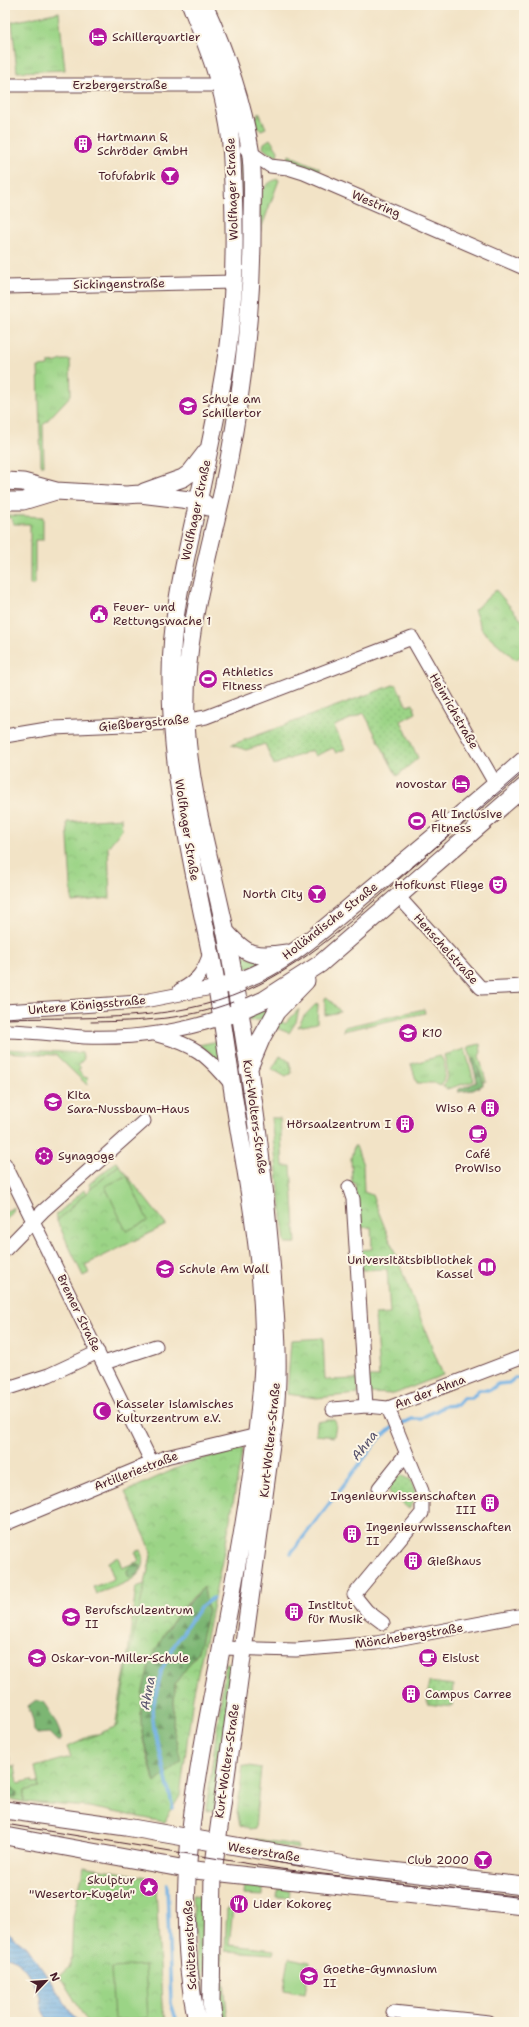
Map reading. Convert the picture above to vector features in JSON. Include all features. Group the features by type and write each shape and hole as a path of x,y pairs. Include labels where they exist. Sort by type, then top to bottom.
{"main road":[{"name":"Wolfhager Straße","path":"191,5 227,83 234,204 234,282 230,335 223,381 209,450 190,637 179,722 180,794 195,882 222,1018"},
{"name":"Wolfhager Straße","path":"204,5 227,83 251,151 252,257 245,360 221,495 204,510 177,598 170,676 235,982"},
{"path":"133,495 183,478 190,473 209,450"},
{"path":"5,481 23,482 56,491 133,495 204,510"},
{"path":"5,501 23,501 56,491"},
{"name":"Holländische Straße","path":"217,987 251,977 293,952 450,825 524,760"},
{"name":"Holländische Straße","path":"240,1012 264,1000 320,964 524,787"},
{"path":"225,931 244,950 253,955 270,955 293,952"},
{"path":"248,1070 262,1037 276,1012 320,964"},
{"name":"Kurt-Wolters-Straße","path":"186,1868 202,1752 242,1532 277,1376 274,1292 264,1184 235,982"},
{"name":"Untere Königsstraße","path":"222,1018 240,1012"},
{"name":"Kurt-Wolters-Straße","path":"213,1872 243,1649 264,1439 261,1287 253,1216 231,1084 222,1018"},
{"name":"Weserstraße","path":"5,1810 126,1827 216,1844 357,1867 524,1886"},
{"name":"Weserstraße","path":"5,1836 213,1872 524,1906"},
{"name":"Schützenstraße","path":"186,1868 188,1954 193,2002 197,2022"},
{"name":"Schützenstraße","path":"213,1872 211,2002 214,2022"}],"street":[{"name":"Erzbergerstraße","path":"5,85 227,83"},
{"name":"Westring","path":"230,140 251,151 270,166 288,168 304,173 524,268"},
{"name":"Sickingenstraße","path":"5,287 234,282"},
{"name":"Gießbergstraße","path":"5,736 53,728 179,722 206,717 412,638"},
{"name":"Heinrichstraße","path":"412,638 496,785"},
{"name":"Henschelstraße","path":"398,896 481,988 524,986"},
{"path":"170,996 198,979 205,967 210,952"},
{"name":"Untere Königsstraße","path":"5,1011 139,1002 217,987"},
{"name":"Untere Königsstraße","path":"5,1031 85,1037 151,1033 192,1027 222,1018"},
{"path":"151,1033 192,1046 205,1055 231,1084"},
{"path":"5,1250 33,1221 144,1121"},
{"name":"Bremer Straße","path":"5,1164 152,1463"},
{"path":"349,1187 354,1199 366,1406"},
{"path":"5,1389 101,1357 156,1346"},
{"name":"An der Ahna","path":"333,1409 366,1406 391,1414 524,1356"},
{"path":"383,1623 367,1611 354,1595 422,1513 422,1491 391,1414"},
{"name":"Artilleriestraße","path":"5,1524 166,1457 249,1437 264,1439"},
{"path":"379,1488 406,1454"},
{"name":"Mönchebergstraße","path":"221,1648 296,1650 376,1644 524,1615"},
{"path":"394,2012 488,2022"}],"green space":[{"path":"59,12 65,70 17,72 12,22"},
{"path":"259,112 266,128 261,130 257,127 255,120"},
{"path":"270,139 278,151 277,156 269,153 263,148 264,143"},
{"path":"244,152 247,245 238,346 236,344 243,247 240,157"},
{"path":"289,155 319,168 320,171 288,159"},
{"path":"279,180 260,232 259,208 262,193 270,182"},
{"path":"70,360 71,395 43,425 44,465 41,465 38,367 48,366 48,363"},
{"path":"5,515 43,517 43,540 35,540 35,585 30,585 30,524 14,524 11,518 5,517"},
{"path":"496,590 524,623 524,653 516,660 482,630 474,610"},
{"path":"396,684 407,706 413,704 416,713 401,721 418,758 397,776 364,713 334,726 345,749 336,753 333,748 315,756 312,750 274,765 265,744 246,750 231,745"},
{"path":"121,818 122,829 108,847 110,898 72,902 67,822"},
{"path":"237,953 262,961 241,972"},
{"path":"315,982 316,984 295,1003 280,1020 285,1024 299,1009 296,1022 289,1033 272,1026 300,995"},
{"path":"292,989 265,1022 258,1020 249,1021 249,1017 268,1007"},
{"path":"327,997 340,1012 325,1015 325,998"},
{"path":"317,1003 317,1023 298,1027 304,1016"},
{"path":"424,1009 425,1013 343,1031 344,1027"},
{"path":"218,1041 223,1070 211,1053 199,1045"},
{"path":"480,1044 481,1052 479,1056 486,1081 478,1083 468,1047"},
{"path":"5,1049 82,1053 84,1059 78,1065 81,1068 78,1070 84,1077 88,1078 87,1085 56,1055 5,1052"},
{"path":"465,1049 474,1081 447,1089 443,1086 447,1078 447,1067 444,1055"},
{"path":"280,1056 289,1061 292,1073 286,1077 272,1069"},
{"path":"440,1056 445,1066 444,1078 441,1085 436,1083 417,1083 411,1064"},
{"path":"474,1058 483,1080 483,1085 473,1090 458,1092 459,1089 477,1082 472,1060"},
{"path":"271,1118 280,1118 283,1166 291,1166 296,1243 285,1243"},
{"path":"354,1146 356,1146 363,1165 364,1192 372,1195 443,1375 394,1394 369,1393 368,1377 379,1377 375,1315 390,1314 387,1269 362,1270 361,1250 372,1249 371,1227 358,1228 355,1183 352,1183 351,1158"},
{"path":"117,1161 119,1165 91,1189 89,1184"},
{"path":"119,1165 166,1225 85,1265 89,1273 83,1276 57,1221 86,1193"},
{"path":"127,1176 148,1221 126,1231 105,1186"},
{"path":"84,1190 86,1193 57,1221 56,1215"},
{"path":"14,1207 13,1212 5,1221 5,1212"},
{"path":"323,1338 325,1380 358,1379 358,1394 316,1398 287,1394 291,1340"},
{"path":"334,1420 336,1423 334,1437 316,1435 317,1422"},
{"path":"243,1448 226,1542 193,1697 180,1796 164,1822 89,1807 24,1802 24,1791 39,1787 35,1767 71,1757 67,1747 117,1726 130,1651 152,1552 125,1492 190,1462","holes":["204,1587 208,1611 198,1652 175,1684 173,1727 181,1761 155,1783 141,1724 141,1704 149,1666 166,1631 177,1615"]},
{"path":"401,1475 411,1480 417,1497 409,1509 389,1492 390,1484"},
{"path":"141,1550 144,1560 138,1575 131,1580 96,1594 93,1587 114,1579 108,1562 118,1557 122,1568 139,1561 135,1552"},
{"path":"152,1552 125,1728 76,1745 88,1736 94,1734 102,1735 115,1727 128,1653 136,1587 145,1584"},
{"path":"136,1564 140,1565 141,1568 136,1575 129,1578 127,1573 128,1569"},
{"path":"204,1587 208,1611 198,1652 175,1684 173,1727 181,1761 155,1783 143,1739 141,1724 141,1703 144,1681 150,1659 159,1641 180,1613"},
{"path":"226,1663 234,1665 214,1812 206,1810"},
{"path":"429,1682 454,1685 452,1707 427,1704"},
{"path":"36,1700 43,1702 57,1724 62,1739 60,1741 57,1741 49,1733 37,1734 34,1731 33,1720 28,1706"},
{"path":"5,1738 11,1766 15,1766 18,1783 32,1780 33,1783 38,1782 39,1787 24,1791 24,1802 5,1798"},
{"path":"243,1765 261,1768 255,1829 250,1830 240,1825 237,1813"},
{"path":"5,1788 14,1789 17,1793 16,1797 5,1796"},
{"path":"255,1839 297,1845 298,1849 255,1842"},
{"path":"84,1866 147,1877 146,1885 156,1888 162,2004 167,2022 88,2022 59,1975 71,1967 73,1917"},
{"path":"244,1885 263,1887 263,1896 243,1895"},
{"path":"278,1889 290,1890 289,1898 277,1897"},
{"path":"192,1895 204,1896 203,1978 206,2022 201,2022"},
{"path":"227,1908 233,1909 229,1945 275,1950 274,1954 225,1951"},
{"path":"218,1953 221,1954 228,2022 222,2022 219,1997"},
{"path":"289,1958 310,1962 305,1994 284,1990"},
{"path":"145,1966 148,2018 114,2020 111,1968"}],"water":[{"path":"5,1930 27,1947 78,2022 49,2022 43,2012 40,2002 42,2001 32,1980 24,1968 13,1959 5,1956"}],"waterway":[{"name":"Ahna","path":"399,1425 412,1419 421,1419 443,1406 457,1405 463,1398 472,1398 479,1390 490,1390 498,1384 509,1383 515,1378 522,1379 524,1377"},
{"name":"Ahna","path":"291,1553 380,1438 393,1427"},
{"name":"Ahna","path":"173,1808 154,1728 152,1711 162,1669 175,1644 200,1607 213,1598"},
{"name":"Ahna","path":"167,1884 171,2003 177,2022"}],"tram line":[{"path":"5,1019 105,1017 154,1014 203,1005 232,996 259,985 284,970 332,937 524,770"},
{"path":"91,1022 145,1020 181,1016 198,1013 233,1002"},
{"path":"5,1824 281,1869 524,1898"},
{"path":"268,1861 302,1866"}],"place":[{"name":"Schillerquartier","path":"98,37"},
{"name":"Hartmann & Schröder GmbH","path":"83,144"},
{"name":"Tofufabrik","path":"170,176"},
{"name":"Schule am Schillertor","path":"188,406"},
{"name":"Feuer- und Rettungswache 1","path":"99,614"},
{"name":"Athletics Fitness","path":"208,679"},
{"name":"novostar","path":"461,784"},
{"name":"All Inclusive Fitness","path":"417,821"},
{"name":"Hofkunst Fliege","path":"498,885"},
{"name":"North City","path":"317,894"},
{"name":"K10","path":"408,1033"},
{"name":"Kita Sara-Nussbaum-Haus","path":"53,1102"},
{"name":"Wiso A","path":"490,1108"},
{"name":"Hörsaalzentrum I","path":"405,1124"},
{"name":"Café ProWiso","path":"478,1134"},
{"name":"Synagoge","path":"44,1156"},
{"name":"Universitätsbibliothek Kassel","path":"487,1267"},
{"name":"Schule Am Wall","path":"165,1269"},
{"name":"Kasseler islamisches Kulturzentrum e.V.","path":"102,1411"},
{"name":"Ingenieurwissenschaften III","path":"490,1503"},
{"name":"Ingenieurwissenschaften II","path":"352,1534"},
{"name":"Gießhaus","path":"413,1561"},
{"name":"Institut für Musik","path":"294,1612"},
{"name":"Berufschulzentrum II","path":"71,1617"},
{"name":"Oskar-von-Miller-Schule","path":"37,1658"},
{"name":"Eislust","path":"428,1658"},
{"name":"Campus Carree","path":"411,1694"},
{"name":"Club 2000","path":"483,1860"},
{"name":"Skulptur \"Wesertor-Kugeln\"","path":"149,1887"},
{"name":"Lider Kokoreç","path":"239,1904"},
{"name":"Goethe-Gymnasium II","path":"309,1976"}]}
